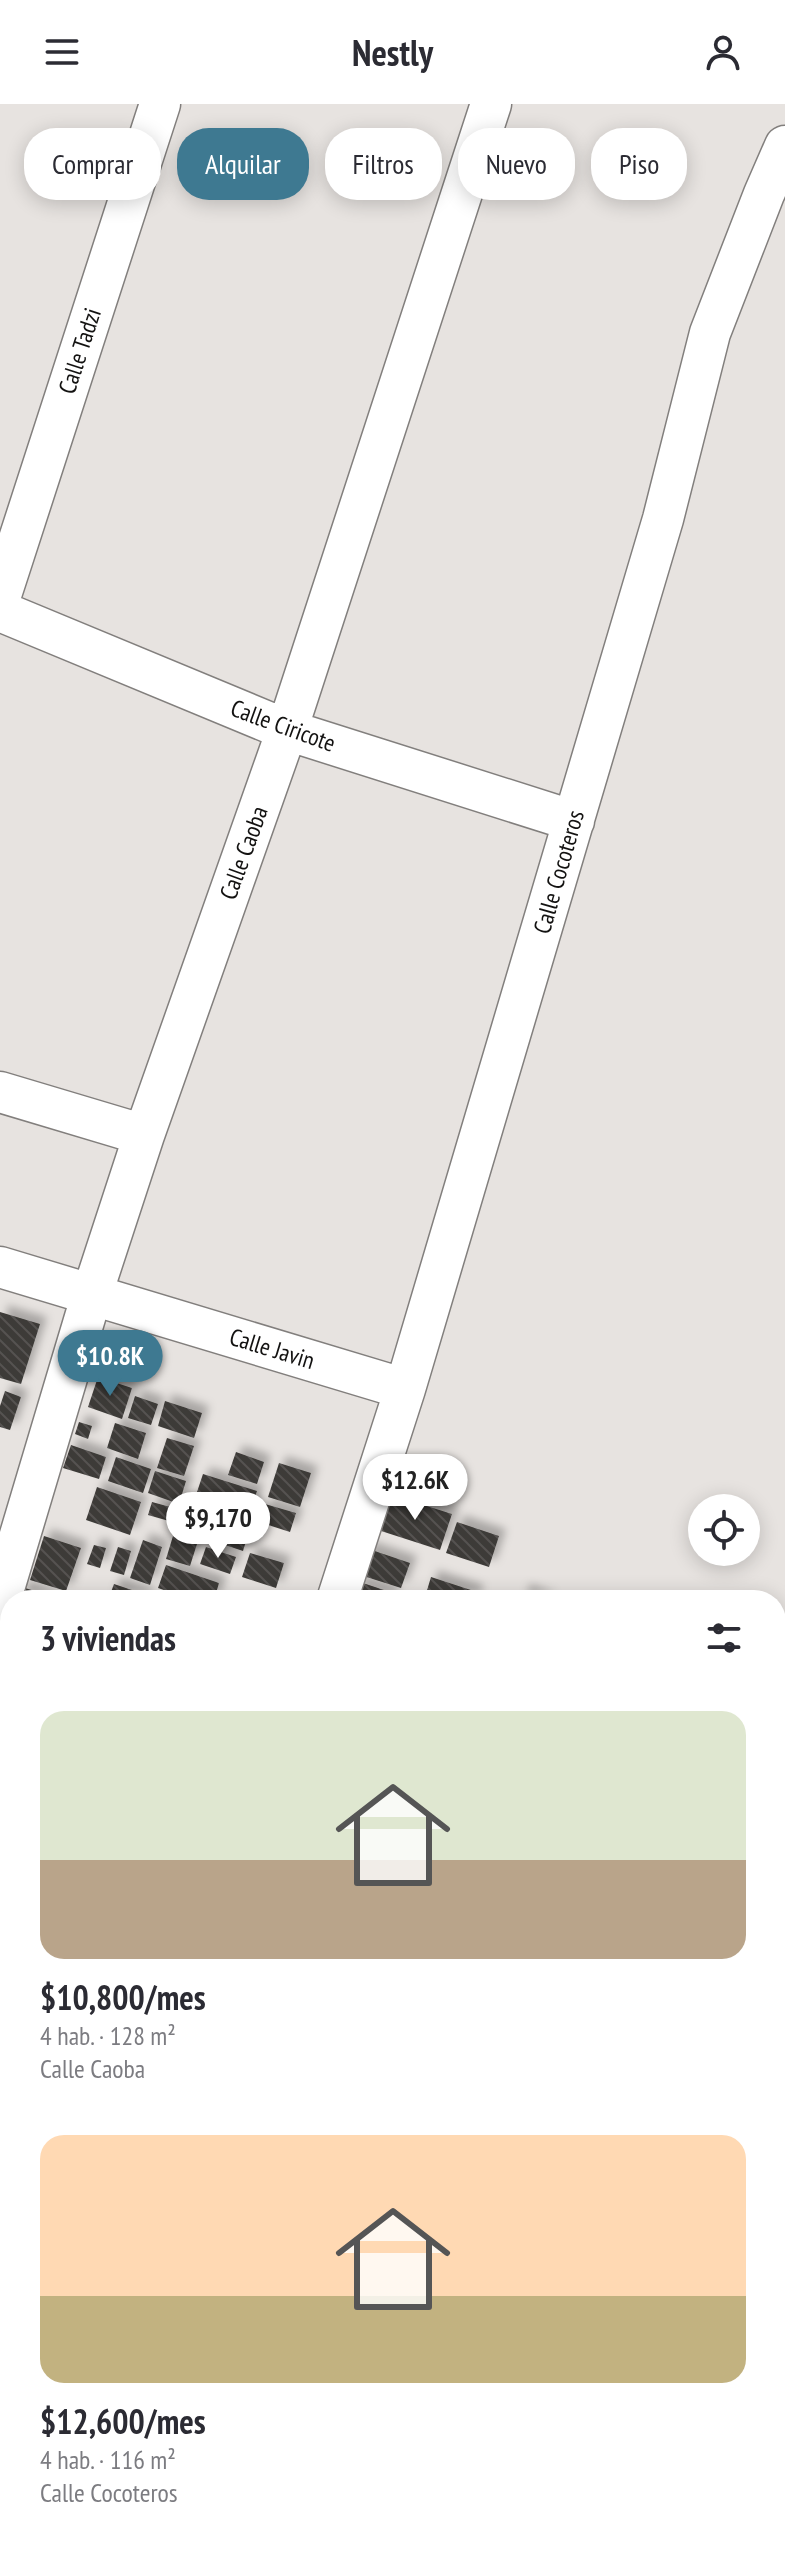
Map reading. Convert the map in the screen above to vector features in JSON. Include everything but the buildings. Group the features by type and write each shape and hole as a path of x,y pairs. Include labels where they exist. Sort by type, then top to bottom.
{"street":[{"name":"Calle Tadzi","path":"0,598 160,104"},
{"name":"Calle Caoba","path":"4,1590 92,1294 144,1135 287,730 491,104"},
{"name":"Calle Cocoteros","path":"340,1590 405,1389 663,519 710,333 785,146"},
{"name":"Calle Ciricote","path":"0,611 287,730 574,821"},
{"path":"0,1092 144,1135"},
{"name":"Calle Javin","path":"0,1267 405,1389"}]}
